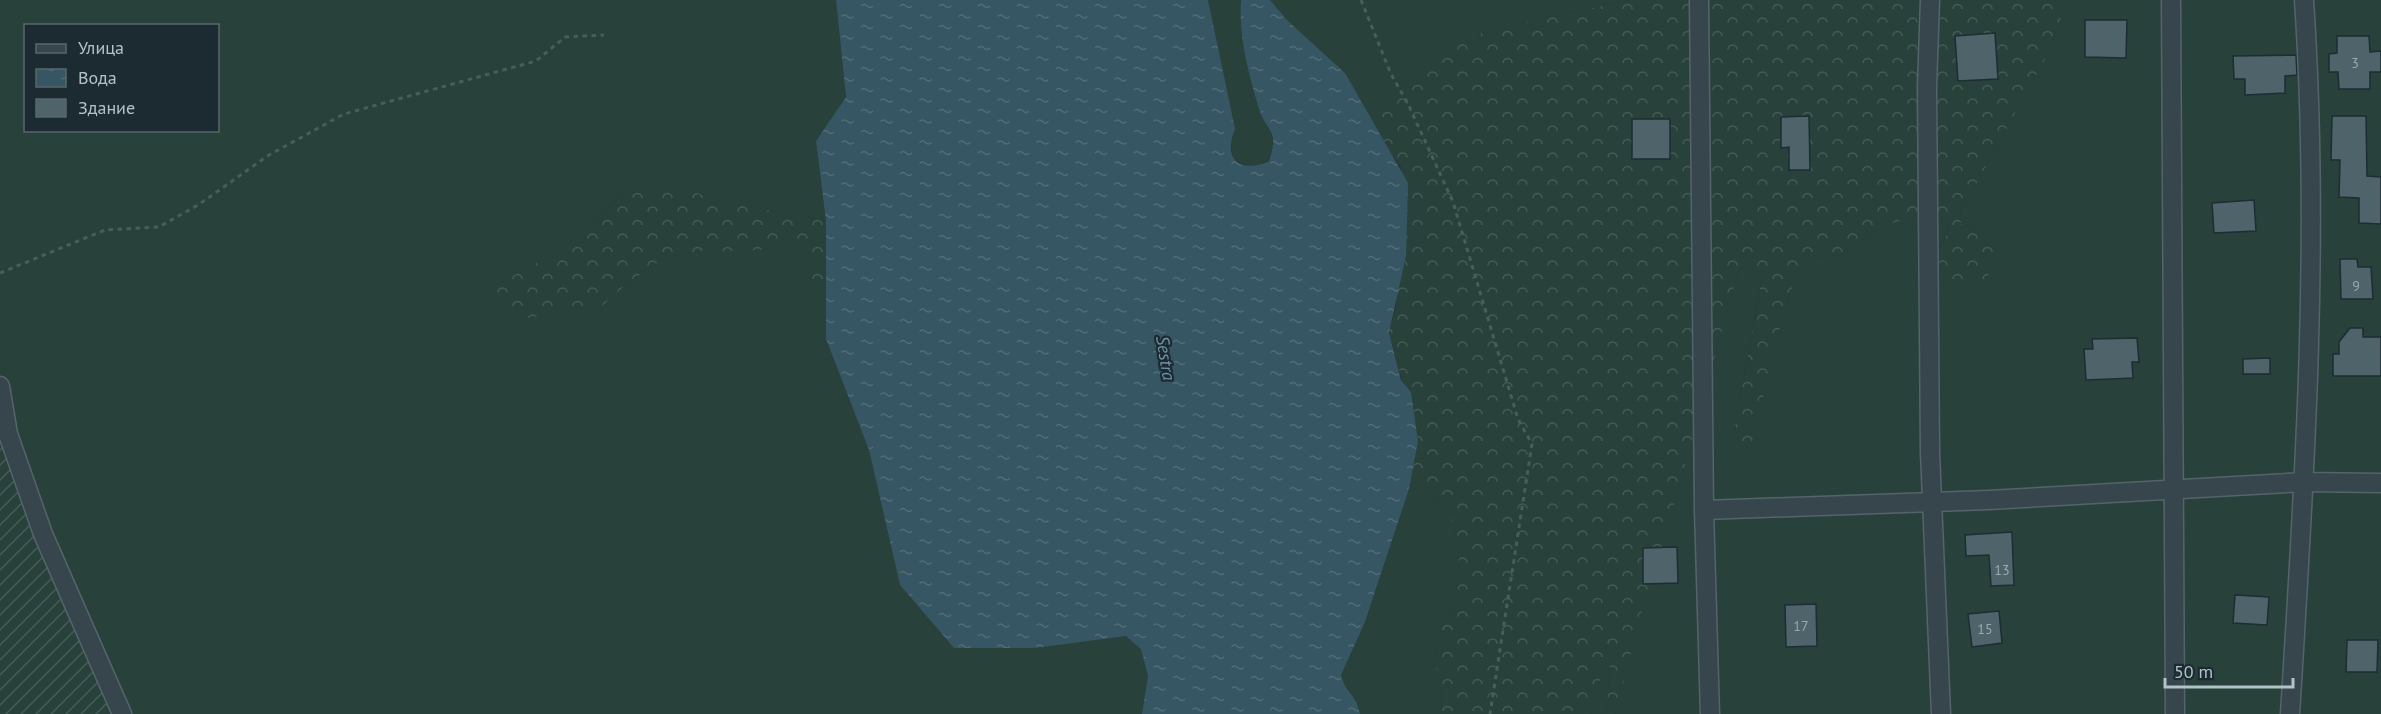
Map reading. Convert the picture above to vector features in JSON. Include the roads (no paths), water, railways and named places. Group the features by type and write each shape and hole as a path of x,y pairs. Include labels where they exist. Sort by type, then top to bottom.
{"street":[{"path":"1700,0 1704,510 1710,714"},
{"path":"1929,0 1927,87 1931,502 1941,714"},
{"path":"2171,0 2175,714"},
{"path":"2290,714 2304,482 2310,186 2304,0"},
{"path":"0,386 8,434 43,534 122,714"},
{"path":"1704,510 2175,491 2304,482 2381,483"}],"water":[{"name":"Sestra","path":"836,0 1208,0 1235,129 1231,149 1237,162 1243,165 1259,165 1269,161 1273,137 1259,109 1248,69 1241,27 1241,0 1270,0 1288,21 1345,73 1408,183 1406,256 1389,333 1401,380 1411,392 1418,441 1409,489 1365,622 1341,675 1360,714 1142,714 1148,676 1141,649 1126,636 1035,648 954,648 900,585 869,450 826,339 826,221 816,141 846,97"}]}
